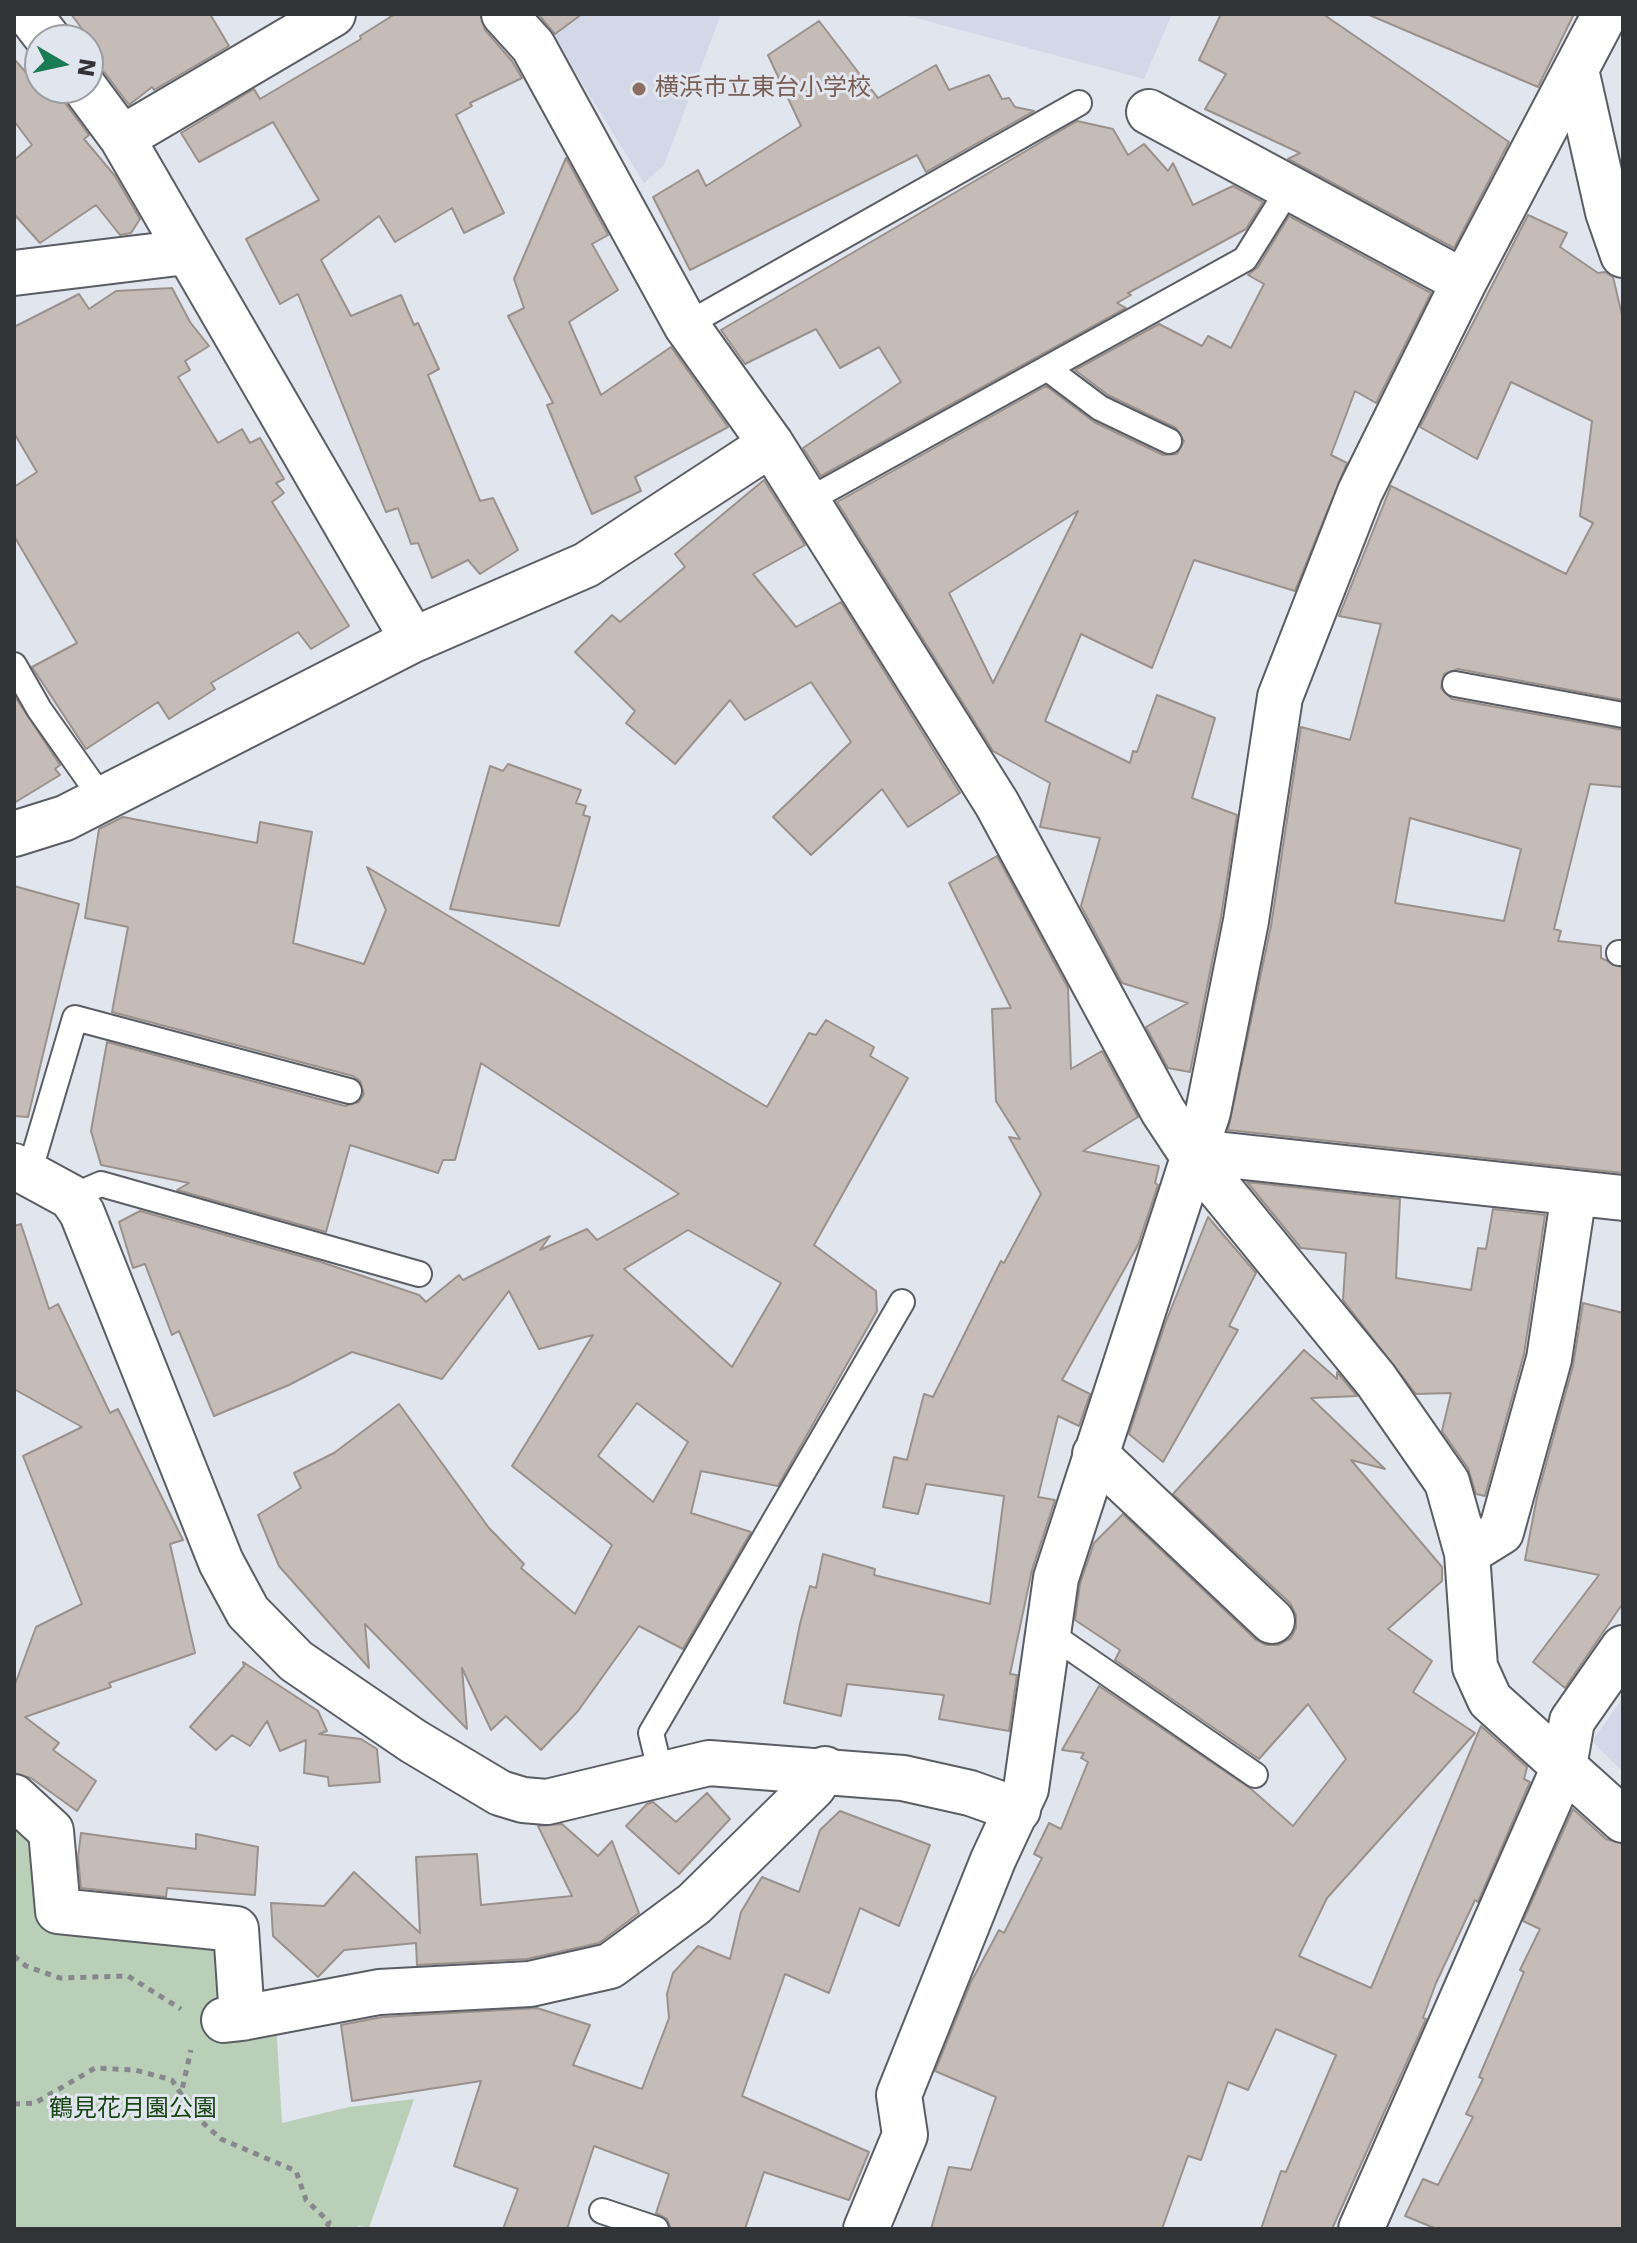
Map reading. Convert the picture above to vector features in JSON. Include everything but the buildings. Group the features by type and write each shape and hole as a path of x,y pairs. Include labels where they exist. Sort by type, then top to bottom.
{"street":[{"path":"122,138 333,14"},
{"path":"504,14 533,46 686,325 771,444 997,804 1163,1111 1192,1155 1376,1380 1447,1482 1467,1553 1475,1667 1490,1700 1623,1820"},
{"path":"866,2229 905,2135 899,2095 993,1860 1018,1810 1031,1767 1056,1578 1208,1112 1246,921 1280,697 1360,492 1464,282 1577,74 1605,14"},
{"path":"1577,74 1608,212 1623,255"},
{"path":"97,104 122,138 413,640"},
{"path":"1149,112 1288,190 1464,282"},
{"path":"14,273 186,252"},
{"path":"14,834 65,818 413,640 586,565 771,444"},
{"path":"1192,1155 1216,1154 1623,1198"},
{"path":"21,1169 71,1197 82,1213 221,1562 248,1612 296,1661 413,1741 500,1793 523,1800 547,1802 709,1763 825,1769 903,1778 970,1793 1018,1810"},
{"path":"1467,1553 1501,1532 1549,1359 1574,1193"},
{"path":"1095,1454 1272,1621"},
{"path":"1361,2229 1564,1767 1572,1721 1623,1648"},
{"path":"14,1797 51,1831 58,1911 236,1929 221,2018 379,1992 530,1984 610,1966 694,1904 813,1787 825,1769"}],"lane":[{"path":"686,325 1079,103"},
{"path":"805,502 1245,259 1288,190"},
{"path":"1048,369 1100,408 1169,441"},
{"path":"14,665 39,709 101,797"},
{"path":"1455,684 1623,715"},
{"path":"21,1169 75,1018 349,1091"},
{"path":"71,1197 101,1184 419,1274"},
{"path":"661,1774 651,1733 902,1302"},
{"path":"1049,1633 1255,1775"},
{"path":"602,2211 656,2229"}],"path":[{"path":"14,1956 26,1966 60,1978 128,1976 221,2018 181,2094"},
{"path":"14,2104 35,2103 95,2068 135,2070 172,2080 192,2113 221,2139 296,2171 306,2200 329,2222 326,2229"}],"shaded area":[{"name":"横浜市立東台小学校","path":"539,14 721,14 664,165 644,183"},
{"name":"横浜市立東台小学校","path":"901,14 1172,14 1144,79"},
{"path":"1623,1698 1623,1772 1592,1741"}],"green space":[{"name":"鶴見花月園公園","path":"14,1819 31,1837 44,1926 217,1942 276,2023 282,2123 349,2107 414,2099 369,2228 14,2229"}],"place":[{"name":"横浜市立東台小学校","path":"639,89"}]}
